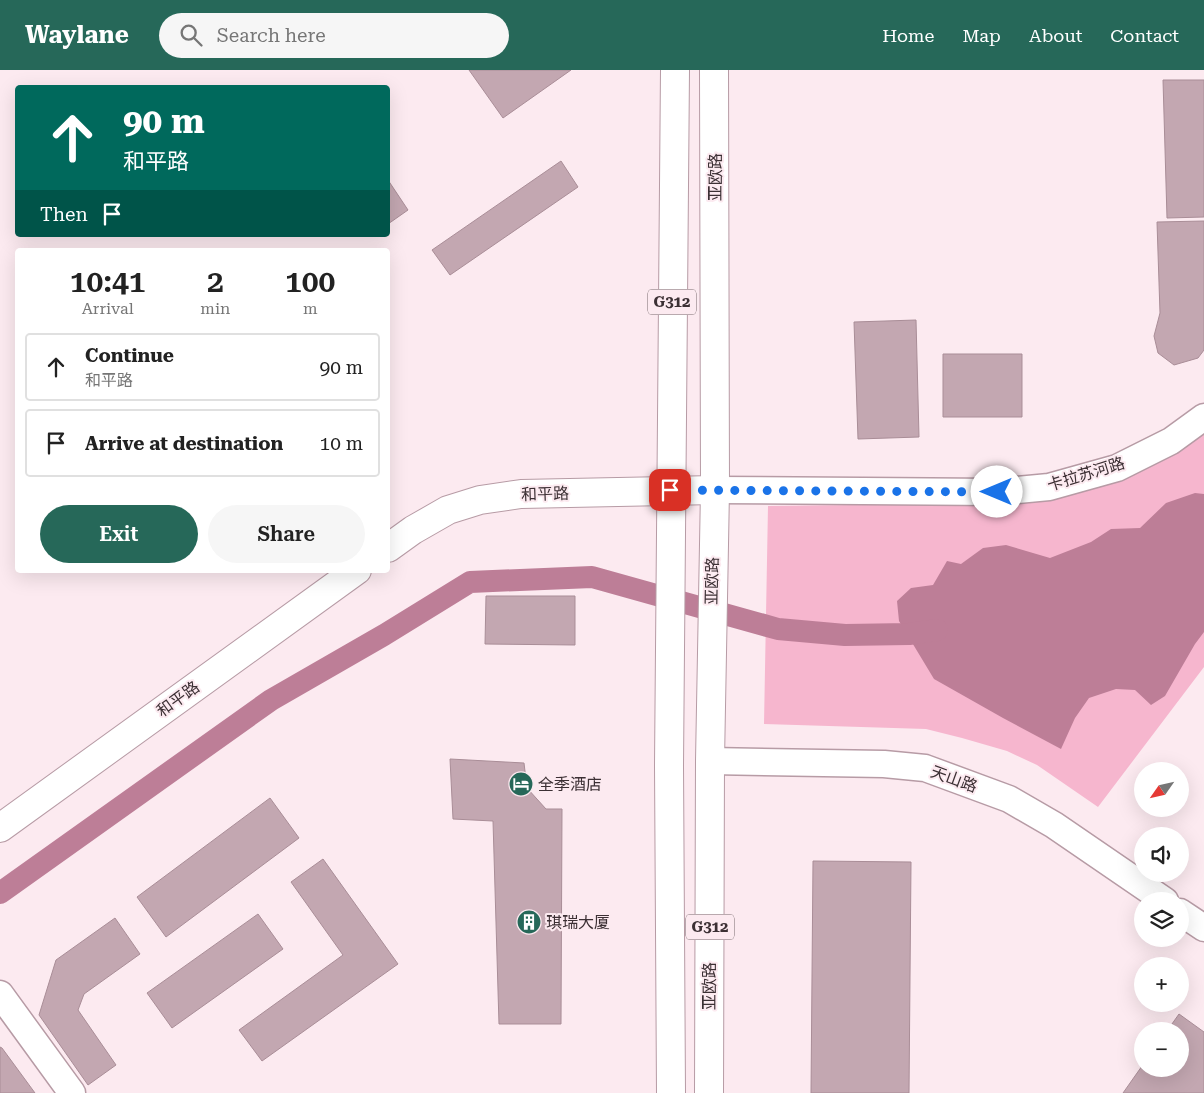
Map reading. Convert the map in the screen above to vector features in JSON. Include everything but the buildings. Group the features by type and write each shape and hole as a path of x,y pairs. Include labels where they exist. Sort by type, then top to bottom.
{"main road":[{"name":"G312","path":"671,1093 670,766 672,535 670,490 675,70"},
{"name":"亚欧路","path":"709,1093 710,761 715,490 714,70"},
{"name":"和平路","path":"390,547 413,530 448,510 480,500 521,494 715,490"},
{"name":"和平路","path":"0,828 353,573"}],"street":[{"name":"卡拉苏河路","path":"715,490 997,492 1049,487 1117,468 1171,441 1204,417"},
{"name":"天山路","path":"710,761 884,764 925,768 1009,799 1054,825 1152,892"},
{"path":"1189,918 1204,928"},
{"path":"0,994 72,1093"}],"shaded area":[{"path":"1204,432 1204,667 1098,807 1037,765 1007,751 926,729 764,724 768,506 1023,503 1078,492"},
{"path":"1195,493 1204,494 1204,632 1165,696 1151,705 1135,690 1116,689 1089,698 1075,718 1061,749 934,679 899,621 897,601 911,588 933,585 947,561 961,564 983,548 1006,545 1050,558 1091,542 1111,529 1140,528 1166,503"}],"waterway":[{"path":"0,893 271,700 384,635 470,582 592,577 778,629 845,635 909,634 937,630"}],"place":[{"name":"全季酒店","path":"521,784"},
{"name":"琪瑞大厦","path":"529,922"}],"route":[{"path":"670,490 997,492"}]}
